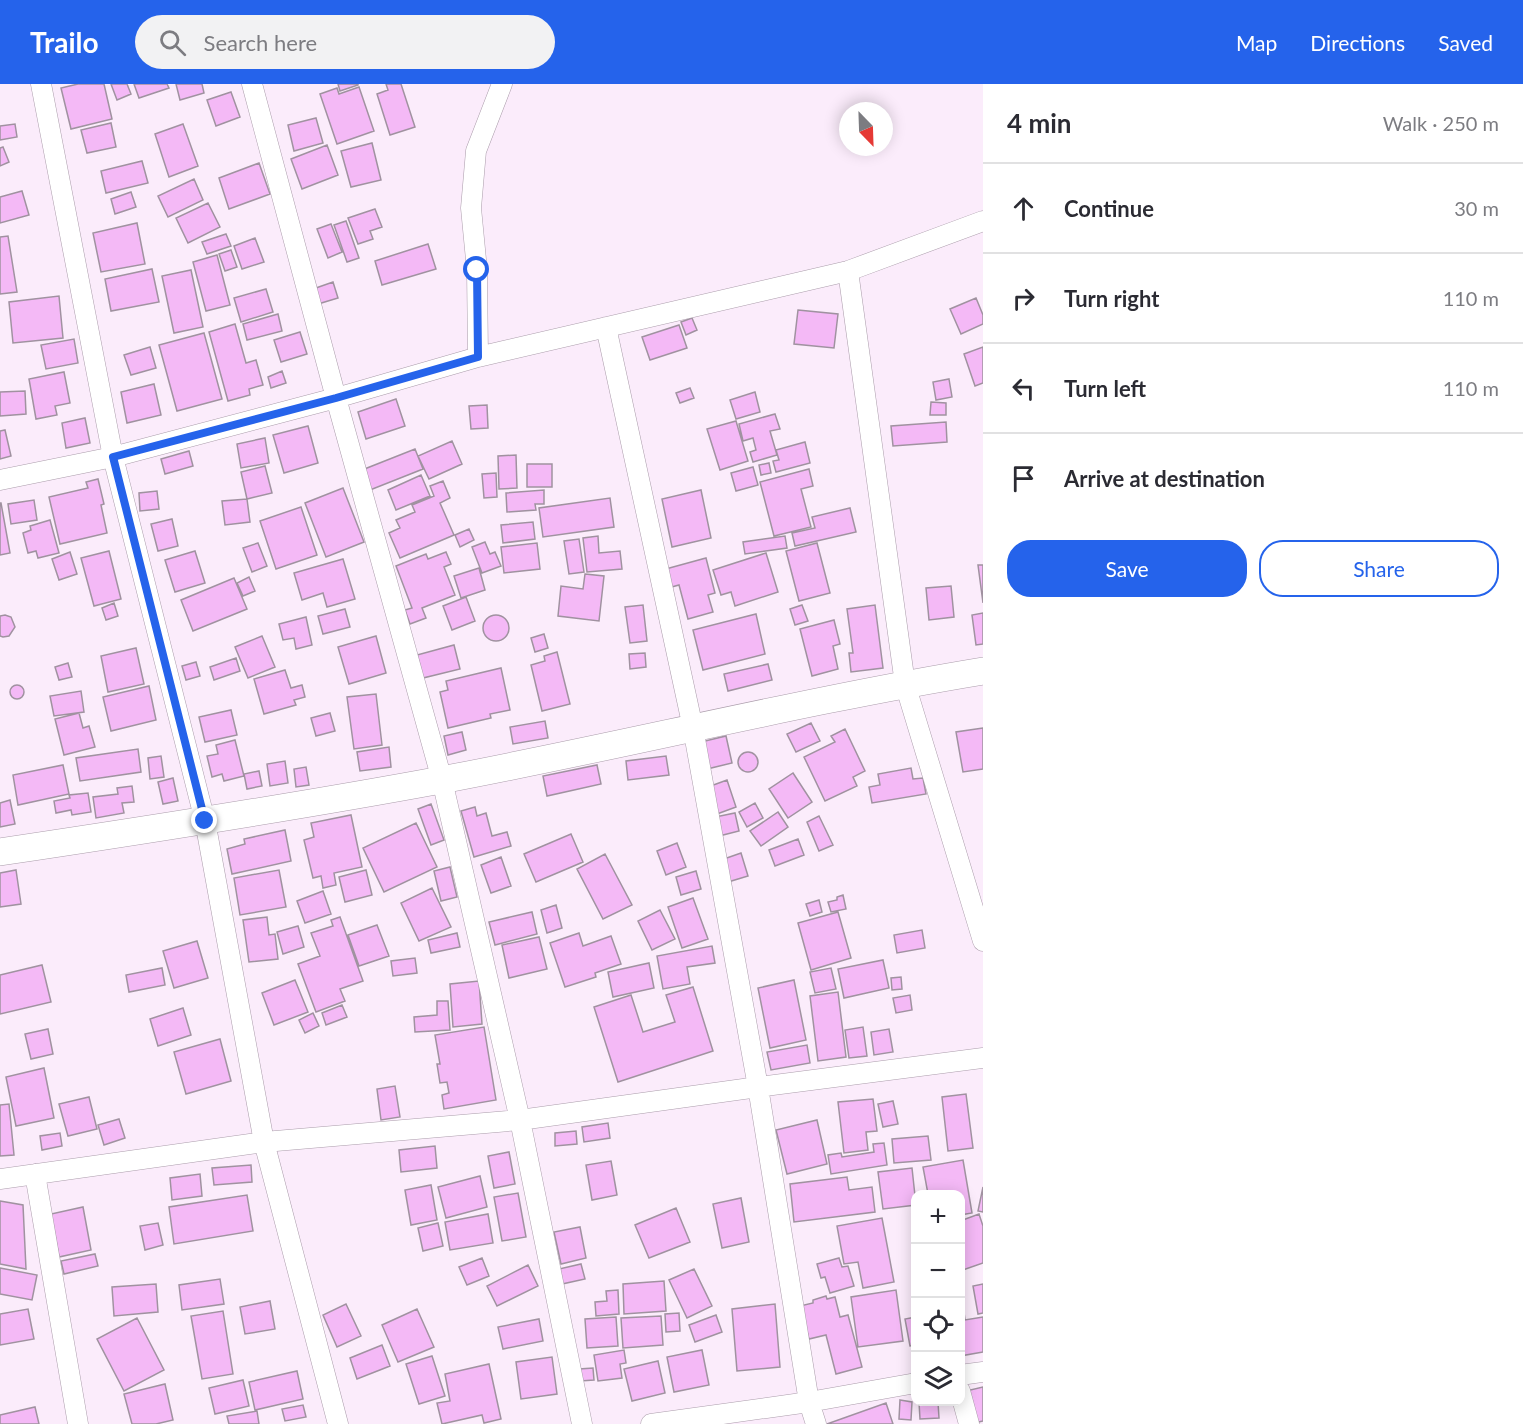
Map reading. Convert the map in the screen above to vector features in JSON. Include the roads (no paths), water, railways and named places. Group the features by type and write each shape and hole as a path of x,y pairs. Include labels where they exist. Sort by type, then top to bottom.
{"main road":[{"path":"0,852 205,821 442,780 905,684 983,671"}],"street":[{"path":"41,84 113,457 205,821 264,1142 338,1424"},
{"path":"252,84 442,780 520,1120 582,1424"},
{"path":"478,357 477,270 471,208 476,151 502,84"},
{"path":"0,480 113,457 336,398 478,357 848,271 983,221"},
{"path":"848,271 905,684 983,941"},
{"path":"606,327 693,728 758,1087 809,1402 816,1424"},
{"path":"0,1179 264,1142 520,1120 983,1058"},
{"path":"34,1174 78,1424"},
{"path":"965,1374 983,1372"},
{"path":"651,1424 809,1402 911,1384"},
{"path":"964,1406 969,1424"}]}
